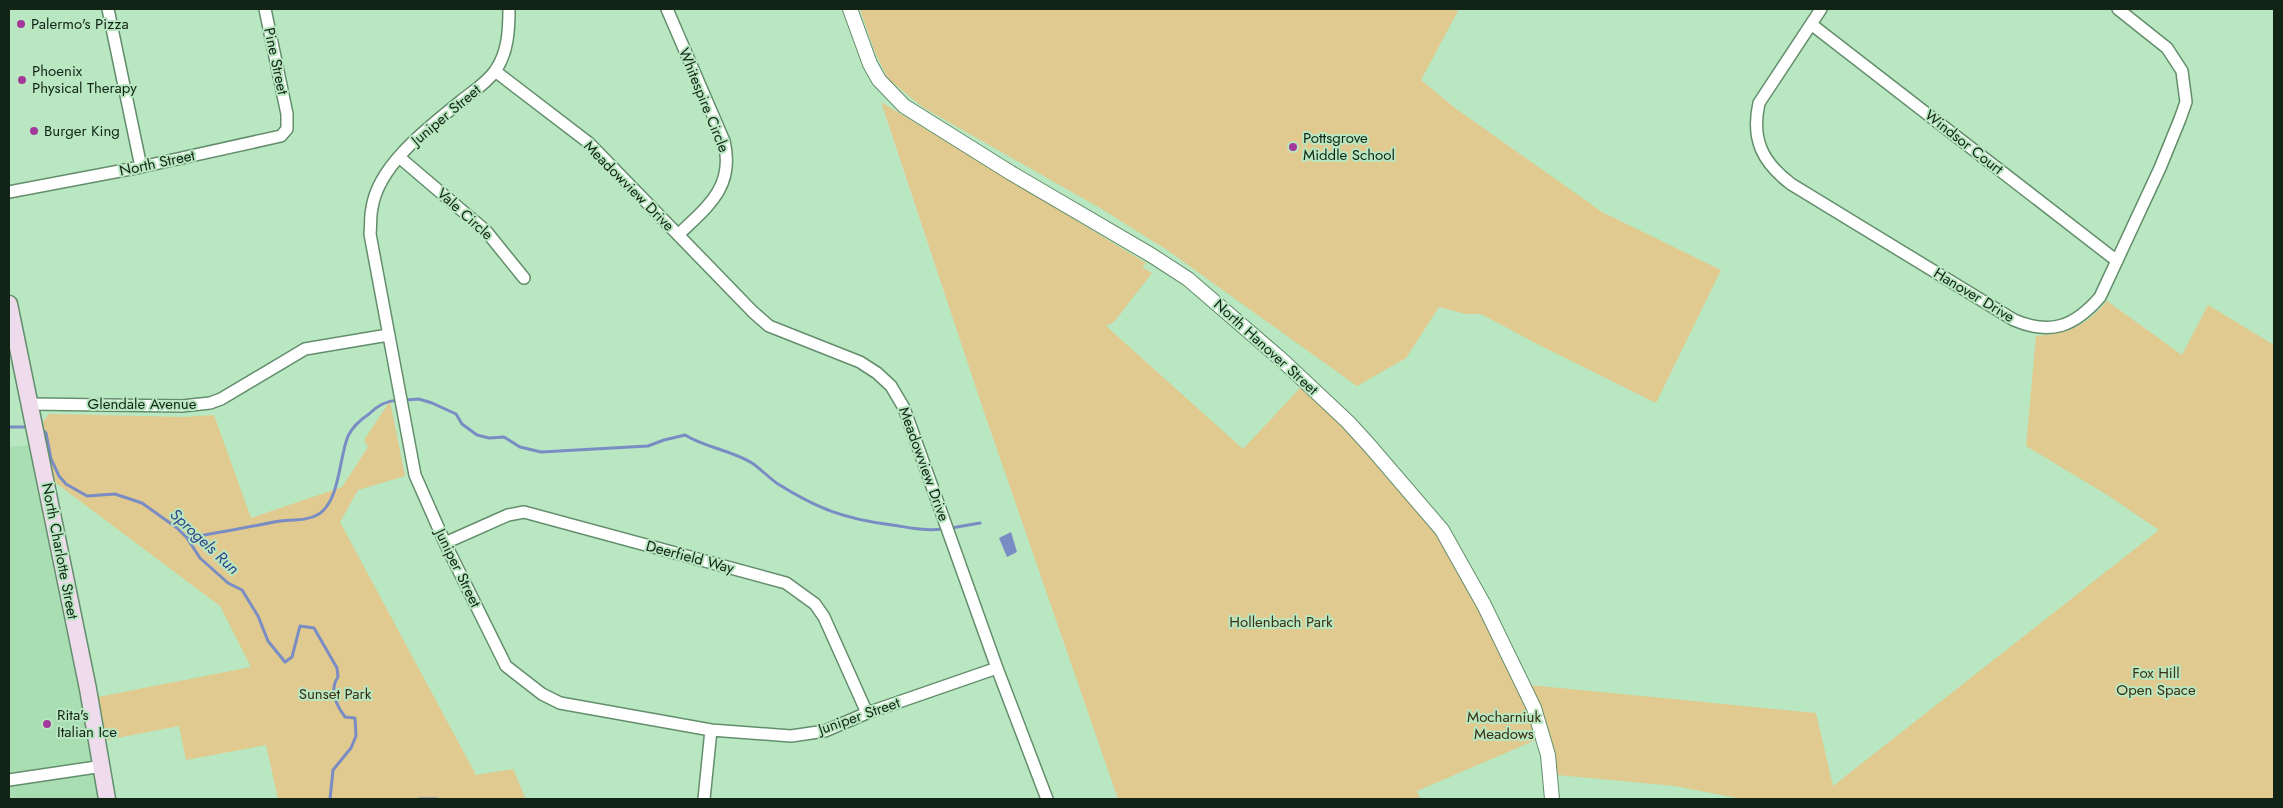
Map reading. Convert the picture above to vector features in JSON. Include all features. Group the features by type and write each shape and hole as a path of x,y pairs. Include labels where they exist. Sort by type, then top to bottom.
{"main road":[{"name":"North Charlotte Street","path":"9,304 103,766 108,799"}],"street":[{"path":"108,9 141,166"},
{"name":"Pine Street","path":"265,9 287,114"},
{"name":"Juniper Street","path":"509,9 509,28 506,46 495,72 415,138 399,157 381,183 372,206 370,234 415,475 445,543 506,666 542,694 560,703 580,708 711,730 791,736 824,731 867,713 997,668"},
{"name":"Whitespire Circle","path":"667,9 724,141 728,159 721,189 709,206 678,235"},
{"name":"North Hanover Street","path":"850,9 870,64 889,92 904,106 972,150 1151,255 1188,279 1282,360 1348,422 1369,445 1442,530 1484,605 1534,708 1548,755 1552,799"},
{"name":"Hanover Drive","path":"1821,9 1768,86 1759,103 1756,132 1759,146 1768,162 1779,175 2006,316 2028,326 2062,326 2082,316 2100,297 2163,160 2186,102 2182,71 2172,54 2118,9"},
{"name":"Windsor Court","path":"1811,24 2117,261"},
{"name":"Meadowview Drive","path":"495,72 589,143 753,312 769,326 860,362 877,373 891,386 904,408 997,668 1047,799"},
{"name":"North Street","path":"9,192 282,136 287,129 287,114"},
{"name":"Vale Circle","path":"399,157 486,230 524,278"},
{"name":"Glendale Avenue","path":"30,404 182,406 210,403 221,399 305,349 388,335"},
{"name":"Deerfield Way","path":"445,543 508,515 524,512 786,583 815,604 824,617 867,713"},
{"path":"704,799 711,730"},
{"path":"9,780 103,766"}],"shaded area":[{"path":"28,445 99,799 9,799 9,447"}],"green space":[{"path":"860,9 1459,9 1421,80 1455,108 1602,212 1721,270 1656,403 1481,314 1466,314 1439,307 1406,358 1357,386 1167,250 1100,208 924,108 888,79 874,50"},
{"name":"Hollenbach Park","path":"881,102 1146,263 1142,267 1152,273 1114,322 1106,326 1243,449 1302,386 1329,411 1401,489 1448,548 1517,683 1538,739 1417,791 1420,799 1118,799 983,409"},
{"name":"Fox Hill Open Space","path":"2107,301 2182,355 2208,305 2274,345 2274,799 1742,799 1675,786 1557,775 1546,729 1529,685 1816,713 1833,786 2159,530 2109,496 2026,446 2036,336 2058,333 2076,327 2084,323"},
{"name":"Sunset Park","path":"390,401 405,476 358,490 340,522 476,775 513,769 526,799 278,799 266,745 186,760 179,726 107,740 98,697 251,667 220,606 53,481 43,422 49,414 184,417 214,415 251,518 342,487 368,447 364,440"}],"water":[{"path":"1011,532 1017,552 1007,557 999,538"}],"waterway":[{"path":"405,400 419,399 456,414 462,424 477,435 489,438 504,437 520,447 541,452 648,446 685,435 744,459 792,493 832,512 875,523 918,529 944,529"},
{"path":"187,538 274,522 303,519 319,514 326,508 335,489 345,445 352,429 379,406 386,402 398,400"},
{"name":"Sprogels Run","path":"9,427 29,427"},
{"name":"Sprogels Run","path":"41,429 46,433 51,459 59,476 66,484 87,496 115,494 142,503 177,528 187,538 200,558 228,583 242,590 258,616 268,641 285,662 292,657 300,626 314,628 337,668 338,677 334,687 336,702 345,717 355,718 356,736 351,748 333,770 330,799"},
{"path":"951,528 980,523"},
{"name":"Sprogels Run","path":"419,799 437,799"}],"place":[{"name":"Palermo's Pizza","path":"21,24"},
{"name":"Phoenix Physical Therapy","path":"22,80"},
{"name":"Burger King","path":"34,131"},
{"name":"Pottsgrove Middle School","path":"1293,147"},
{"name":"Rita's Italian Ice","path":"47,724"}],"park label":[{"name":"Mocharniuk Meadows","path":"1504,726"}]}
